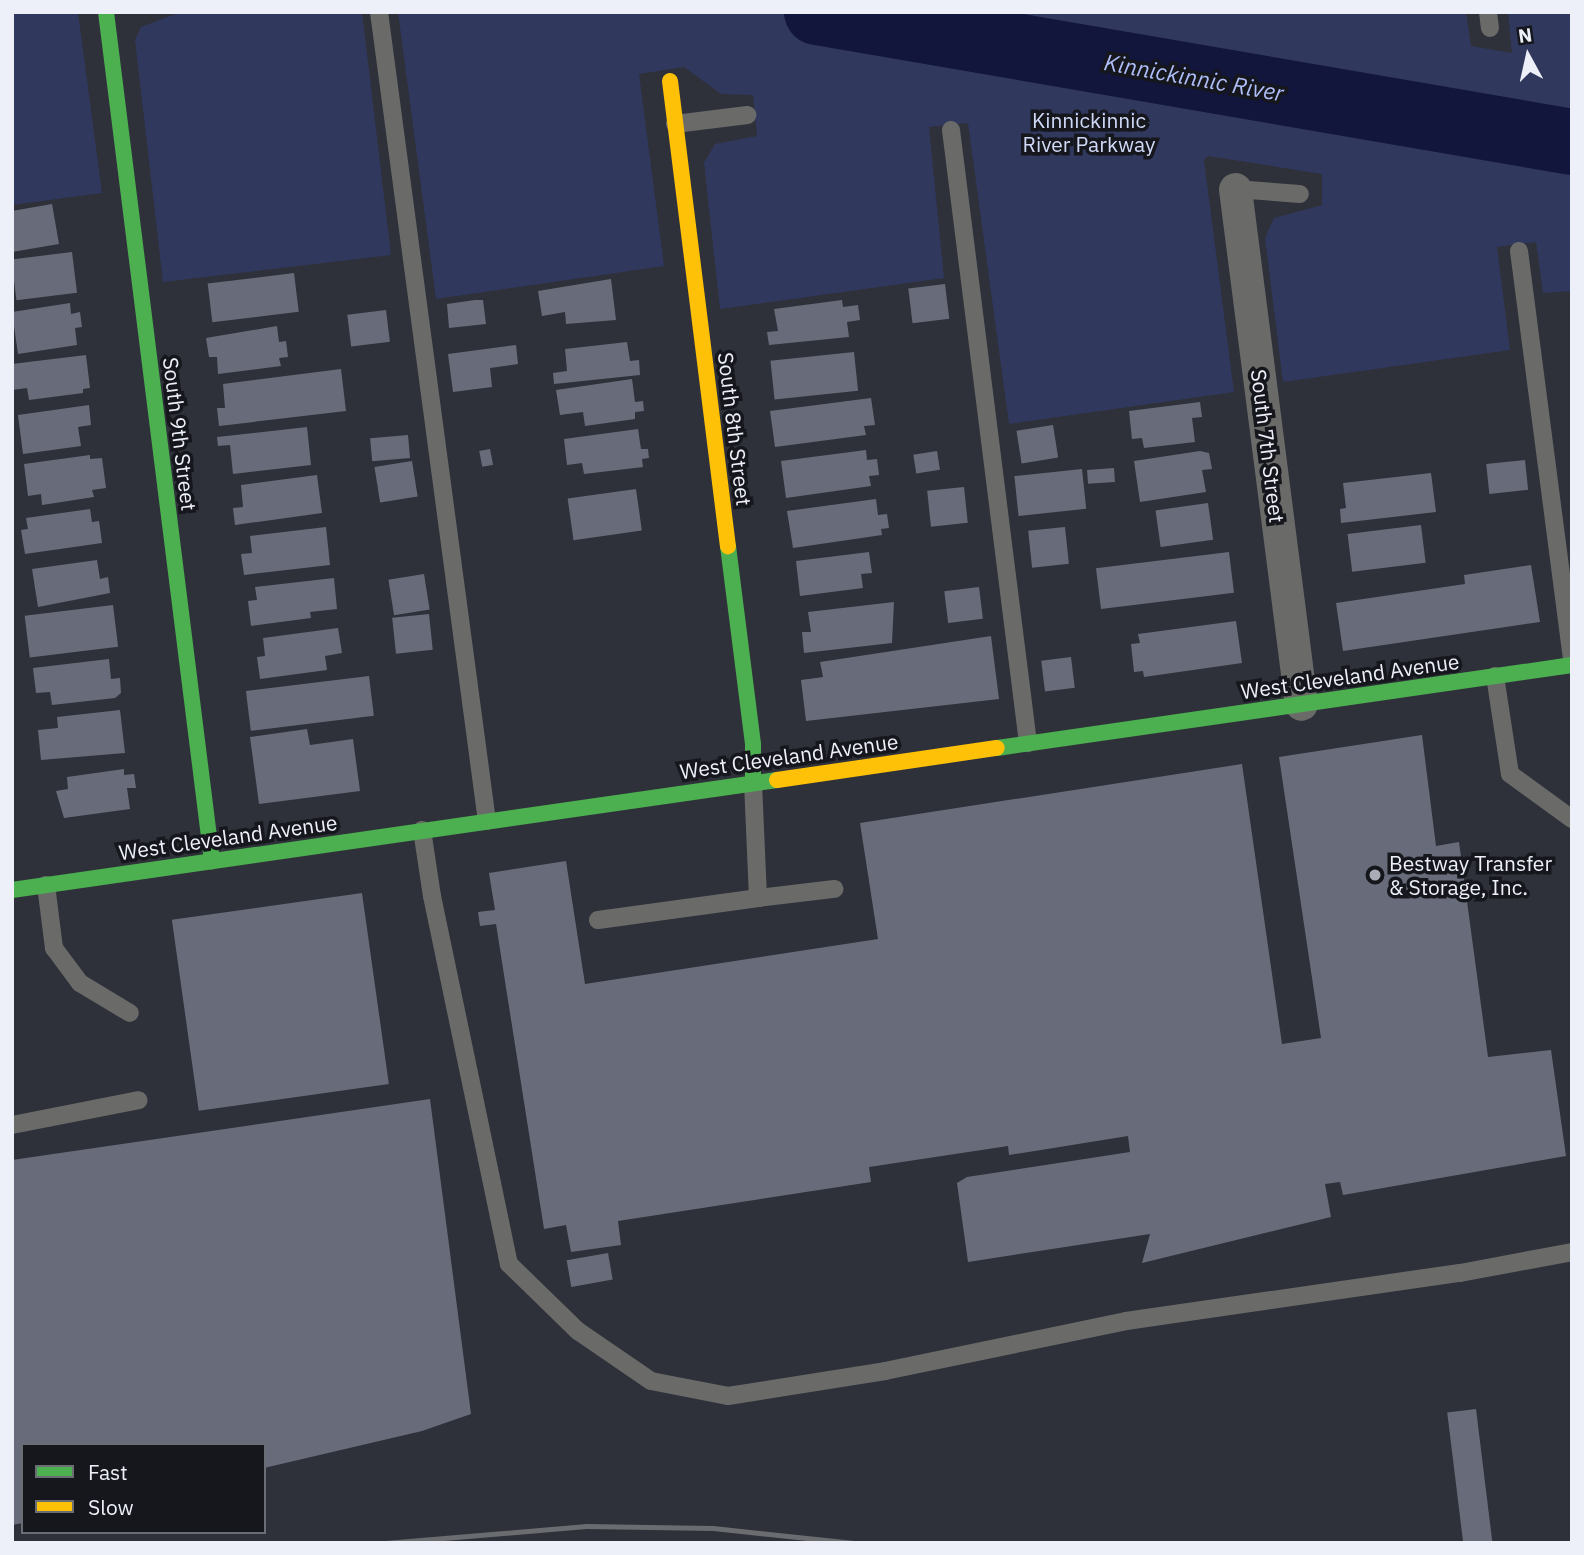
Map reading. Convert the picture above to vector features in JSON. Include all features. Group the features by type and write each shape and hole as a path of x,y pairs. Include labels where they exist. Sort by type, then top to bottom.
{"street":[{"name":"South 9th Street","path":"106,12 212,861"},
{"name":"South 8th Street","path":"670,81 753,745 753,783"},
{"name":"South 7th Street","path":"1235,189 1301,704"},
{"name":"West Cleveland Avenue","path":"12,890 1572,665"}],"lane":[{"path":"379,12 487,821"},
{"path":"675,124 747,115"},
{"path":"951,130 1028,743"},
{"path":"1235,189 1300,194"},
{"path":"1519,251 1572,659"},
{"path":"1495,676 1510,775 1572,819"},
{"path":"753,783 758,898"},
{"path":"422,831 432,896 509,1264 578,1331 651,1381 728,1396 885,1371 1126,1321 1460,1273 1572,1252"},
{"path":"46,885 54,948 80,983 130,1013"},
{"path":"598,920 834,889"},
{"path":"12,1125 139,1100"}],"green space":[{"path":"12,12 78,12 102,193 12,205"},
{"path":"181,12 362,12 391,255 163,282 135,40 141,27"},
{"name":"Kinnickinnic River Parkway","path":"398,12 1466,12 1471,46 1512,53 1508,12 1572,12 1572,291 1543,293 1536,242 1497,247 1510,350 1283,382 1265,238 1274,218 1322,205 1322,174 1208,156 1204,160 1234,392 1009,424 968,123 929,127 944,278 720,309 704,163 715,144 757,136 753,95 721,94 684,67 639,74 664,266 436,299"}],"building":[{"path":"52,204 59,244 12,252 12,211"},
{"path":"72,252 77,293 16,300 12,259"},
{"path":"294,273 299,312 212,322 208,284"},
{"path":"611,279 616,320 566,324 565,312 542,316 538,291"},
{"path":"945,284 949,319 913,323 908,289"},
{"path":"483,300 486,324 449,328 447,304"},
{"path":"842,300 843,307 858,305 860,320 847,322 849,337 769,345 767,332 778,331 774,309"},
{"path":"70,303 71,314 80,312 82,327 75,328 77,345 18,354 12,312"},
{"path":"386,310 390,342 351,347 347,315"},
{"path":"277,326 279,342 286,341 288,357 279,358 281,366 218,374 217,357 209,357 206,338"},
{"path":"627,342 630,361 639,360 640,375 554,384 553,373 567,371 565,349"},
{"path":"516,345 518,364 490,368 492,387 453,392 448,354"},
{"path":"854,352 858,391 775,400 770,361"},
{"path":"86,355 90,388 83,389 83,393 29,400 27,388 12,390 12,364"},
{"path":"341,369 346,411 219,426 217,408 225,408 223,384"},
{"path":"632,379 635,402 643,401 644,411 635,412 635,419 585,426 583,412 560,415 556,390"},
{"path":"871,398 875,425 864,426 866,435 775,447 770,411"},
{"path":"1200,402 1202,417 1192,418 1195,442 1144,448 1142,438 1132,439 1129,411"},
{"path":"89,405 91,425 78,427 81,446 23,454 18,415"},
{"path":"1053,425 1058,458 1022,463 1016,431"},
{"path":"307,427 311,465 233,474 230,445 218,446 217,437"},
{"path":"638,429 641,449 648,449 649,458 642,459 643,467 584,474 582,463 567,465 564,439"},
{"path":"408,435 410,458 372,461 370,438"},
{"path":"490,449 493,465 482,467 479,451"},
{"path":"866,450 867,460 877,459 879,475 869,476 871,486 786,498 781,461"},
{"path":"937,451 940,470 916,474 913,455"},
{"path":"1200,451 1209,453 1212,469 1202,470 1206,492 1140,502 1134,461"},
{"path":"90,455 90,459 102,458 106,488 92,490 94,497 42,505 41,494 28,496 24,464"},
{"path":"1525,460 1528,490 1489,494 1486,464"},
{"path":"412,461 418,497 380,503 374,467"},
{"path":"1114,468 1115,482 1088,484 1087,470"},
{"path":"1082,469 1086,509 1019,516 1014,476"},
{"path":"1431,473 1436,512 1341,523 1340,509 1346,508 1343,483"},
{"path":"317,475 322,513 235,525 233,508 243,507 241,485"},
{"path":"964,487 968,523 931,527 927,491"},
{"path":"636,489 642,531 574,540 568,499"},
{"path":"876,499 878,515 887,514 889,528 881,529 882,535 793,548 787,511"},
{"path":"1208,503 1213,540 1161,547 1156,510"},
{"path":"90,509 92,522 99,521 102,543 25,554 21,530 28,529 26,518"},
{"path":"1421,525 1426,563 1352,572 1348,534"},
{"path":"326,527 330,565 244,575 241,554 252,553 250,536"},
{"path":"1065,527 1069,564 1032,568 1028,531"},
{"path":"869,552 872,573 861,574 863,588 800,596 796,561"},
{"path":"1229,552 1234,593 1101,609 1096,568"},
{"path":"97,560 100,579 108,577 110,593 38,607 32,569"},
{"path":"1531,565 1540,622 1343,651 1336,603 1465,584 1464,575"},
{"path":"424,574 430,610 394,615 388,580"},
{"path":"334,578 337,609 310,612 311,618 251,626 248,601 257,600 255,587"},
{"path":"979,587 983,619 948,623 944,591"},
{"path":"894,602 892,643 804,653 802,632 811,632 808,612"},
{"path":"113,605 118,647 30,658 25,616"},
{"path":"429,614 433,650 396,654 392,618"},
{"path":"1236,621 1242,663 1144,677 1143,671 1134,672 1131,644 1140,643 1138,634"},
{"path":"338,628 342,653 325,656 327,670 260,679 257,657 265,656 263,638"},
{"path":"991,636 999,699 806,721 801,680 823,677 820,662"},
{"path":"1071,657 1075,688 1045,691 1041,661"},
{"path":"109,659 111,679 120,678 121,693 115,698 52,705 50,692 36,693 33,668"},
{"path":"369,676 374,716 251,731 246,691"},
{"path":"120,710 125,753 41,760 38,730 58,728 57,717"},
{"path":"307,729 310,745 353,739 360,791 259,804 250,737"},
{"path":"1422,735 1436,846 1459,842 1488,1057 1551,1050 1566,1156 1343,1195 1340,1182 1325,1184 1331,1217 1142,1263 1150,1234 968,1262 957,1183 967,1177 1130,1152 1128,1136 1009,1155 1008,1146 869,1167 871,1182 618,1221 621,1245 571,1252 566,1225 544,1229 496,924 480,926 478,912 495,910 489,873 566,861 585,984 878,939 860,823 1242,764 1282,1044 1321,1038 1279,757"},
{"path":"124,769 124,775 134,774 136,788 127,788 130,809 64,818 56,791 68,789 67,777"},
{"path":"362,893 389,1084 199,1111 172,920"},
{"path":"430,1099 471,1414 422,1431 266,1468 266,1443 21,1443 21,1523 12,1525 12,1160"},
{"path":"608,1253 613,1280 571,1287 567,1260"},
{"path":"1476,1409 1492,1543 1463,1543 1447,1413"}],"waterway":[{"name":"Kinnickinnic River","path":"817,12 1572,142"}],"railway":[{"path":"385,1543 586,1526 713,1528 854,1543"}],"traffic: fast":[{"path":"106,12 212,861"},
{"path":"728,546 753,745 753,783"},
{"path":"997,748 1572,665"},
{"path":"12,890 777,780"}],"traffic: slow":[{"path":"670,81 728,546"},
{"path":"777,780 997,748"}],"place":[{"name":"Bestway Transfer & Storage, Inc.","path":"1375,875"}]}
